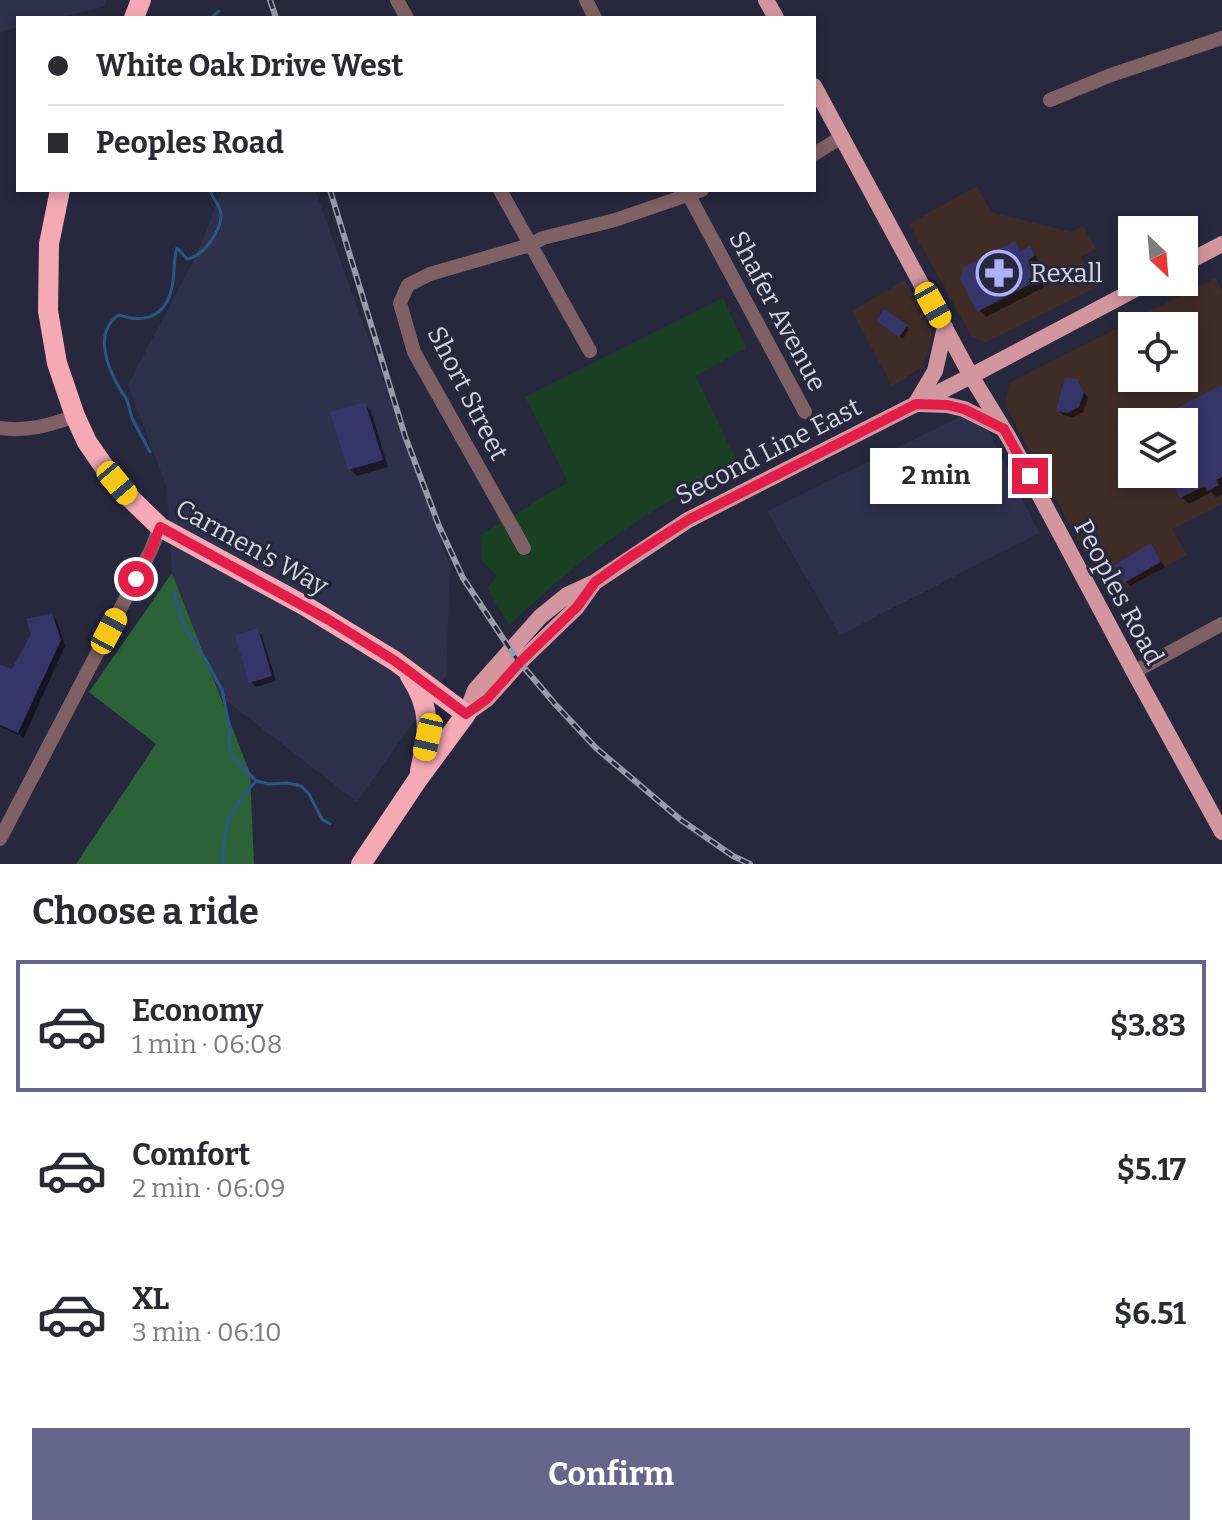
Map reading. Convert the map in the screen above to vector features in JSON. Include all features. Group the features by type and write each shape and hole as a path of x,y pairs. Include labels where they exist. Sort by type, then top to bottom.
{"highway":[{"name":"Carmen's Way","path":"60,192 49,244 48,311 57,363 75,416 87,442 105,468 160,527 307,607 405,668 466,714"},
{"path":"405,668 418,688 428,719 428,737 418,779"},
{"name":"Second Line East","path":"361,864 466,714"}],"main road":[{"name":"Peoples Road","path":"816,90 1222,832"},
{"path":"1198,257 1222,244"},
{"name":"Second Line East","path":"466,714 487,699 577,607 595,582 688,520 1122,296"},
{"path":"945,327 935,371 916,404 964,409 1004,429"}],"street":[{"path":"1050,100 1111,75 1222,38"},
{"path":"816,153 842,137"},
{"path":"501,192 590,351"},
{"name":"Short Street","path":"524,548 414,352 400,303 408,285 430,274 530,245 543,238 615,220 689,192"},
{"name":"Shafer Avenue","path":"693,192 805,412"},
{"path":"0,428 17,431 75,416"},
{"path":"0,839 151,550 160,527"},
{"path":"1134,672 1222,624"}],"shaded area":[{"path":"0,0 106,0 104,7 66,16 16,16 16,28 0,32"},
{"path":"977,186 991,212 1071,232 1083,226 1096,249 1081,257 1097,287 986,342 972,337 909,224"},
{"path":"221,192 316,192 450,566 446,676 357,802 220,696 172,573 167,488 128,385 198,252"},
{"path":"1215,278 1222,290 1222,504 1172,529 1187,555 1109,598 1005,405 1009,383 1118,327 1118,392 1198,392 1198,312 1148,312 1180,296 1198,296 1198,287"},
{"path":"905,280 933,334 922,367 892,386 852,311"},
{"path":"962,416 985,423 1039,533 840,635 767,511"}],"green space":[{"path":"723,298 746,348 695,376 739,465 636,521 561,578 509,625 487,588 497,576 482,561 480,535 568,482 525,397"},
{"path":"172,573 250,773 254,864 76,864 156,744 89,692"}],"building":[{"name":"Rexall","path":"1015,241 1020,251 1030,246 1035,256 1028,260 1038,280 977,312 960,279 964,267"},
{"path":"884,309 908,325 899,337 876,321"},
{"path":"1065,377 1077,379 1084,392 1079,407 1067,413 1056,411"},
{"path":"1222,385 1222,477 1216,480 1219,485 1207,491 1205,486 1180,498 1175,488 1198,488 1198,408 1177,408"},
{"path":"365,402 383,460 348,470 330,412"},
{"path":"1151,543 1161,562 1124,583 1114,565"},
{"path":"52,613 61,640 18,733 0,725 0,665 12,669 31,634 26,619"},
{"path":"258,628 272,676 249,683 235,635"}],"waterway":[{"path":"213,16 219,11"},
{"path":"150,452 111,371 105,350 106,331 119,315 146,318 165,305 172,287 177,248 187,259 193,257 205,248 218,228 221,214 211,192"},
{"path":"174,592 183,624 222,690 230,729 231,754 256,781 301,786 309,794 322,819 330,824"},
{"path":"223,864 229,818 256,781"}],"railway":[{"path":"270,0 275,16"},
{"path":"331,192 405,436 439,526 463,578 516,658 596,748 681,820 750,864"}],"place":[{"name":"Rexall","path":"999,273"}],"route":[{"path":"136,579 160,527 329,620 395,661 466,714 487,699 577,607 595,582 627,559 688,520 916,404 964,409 1004,429 1030,476"}]}
